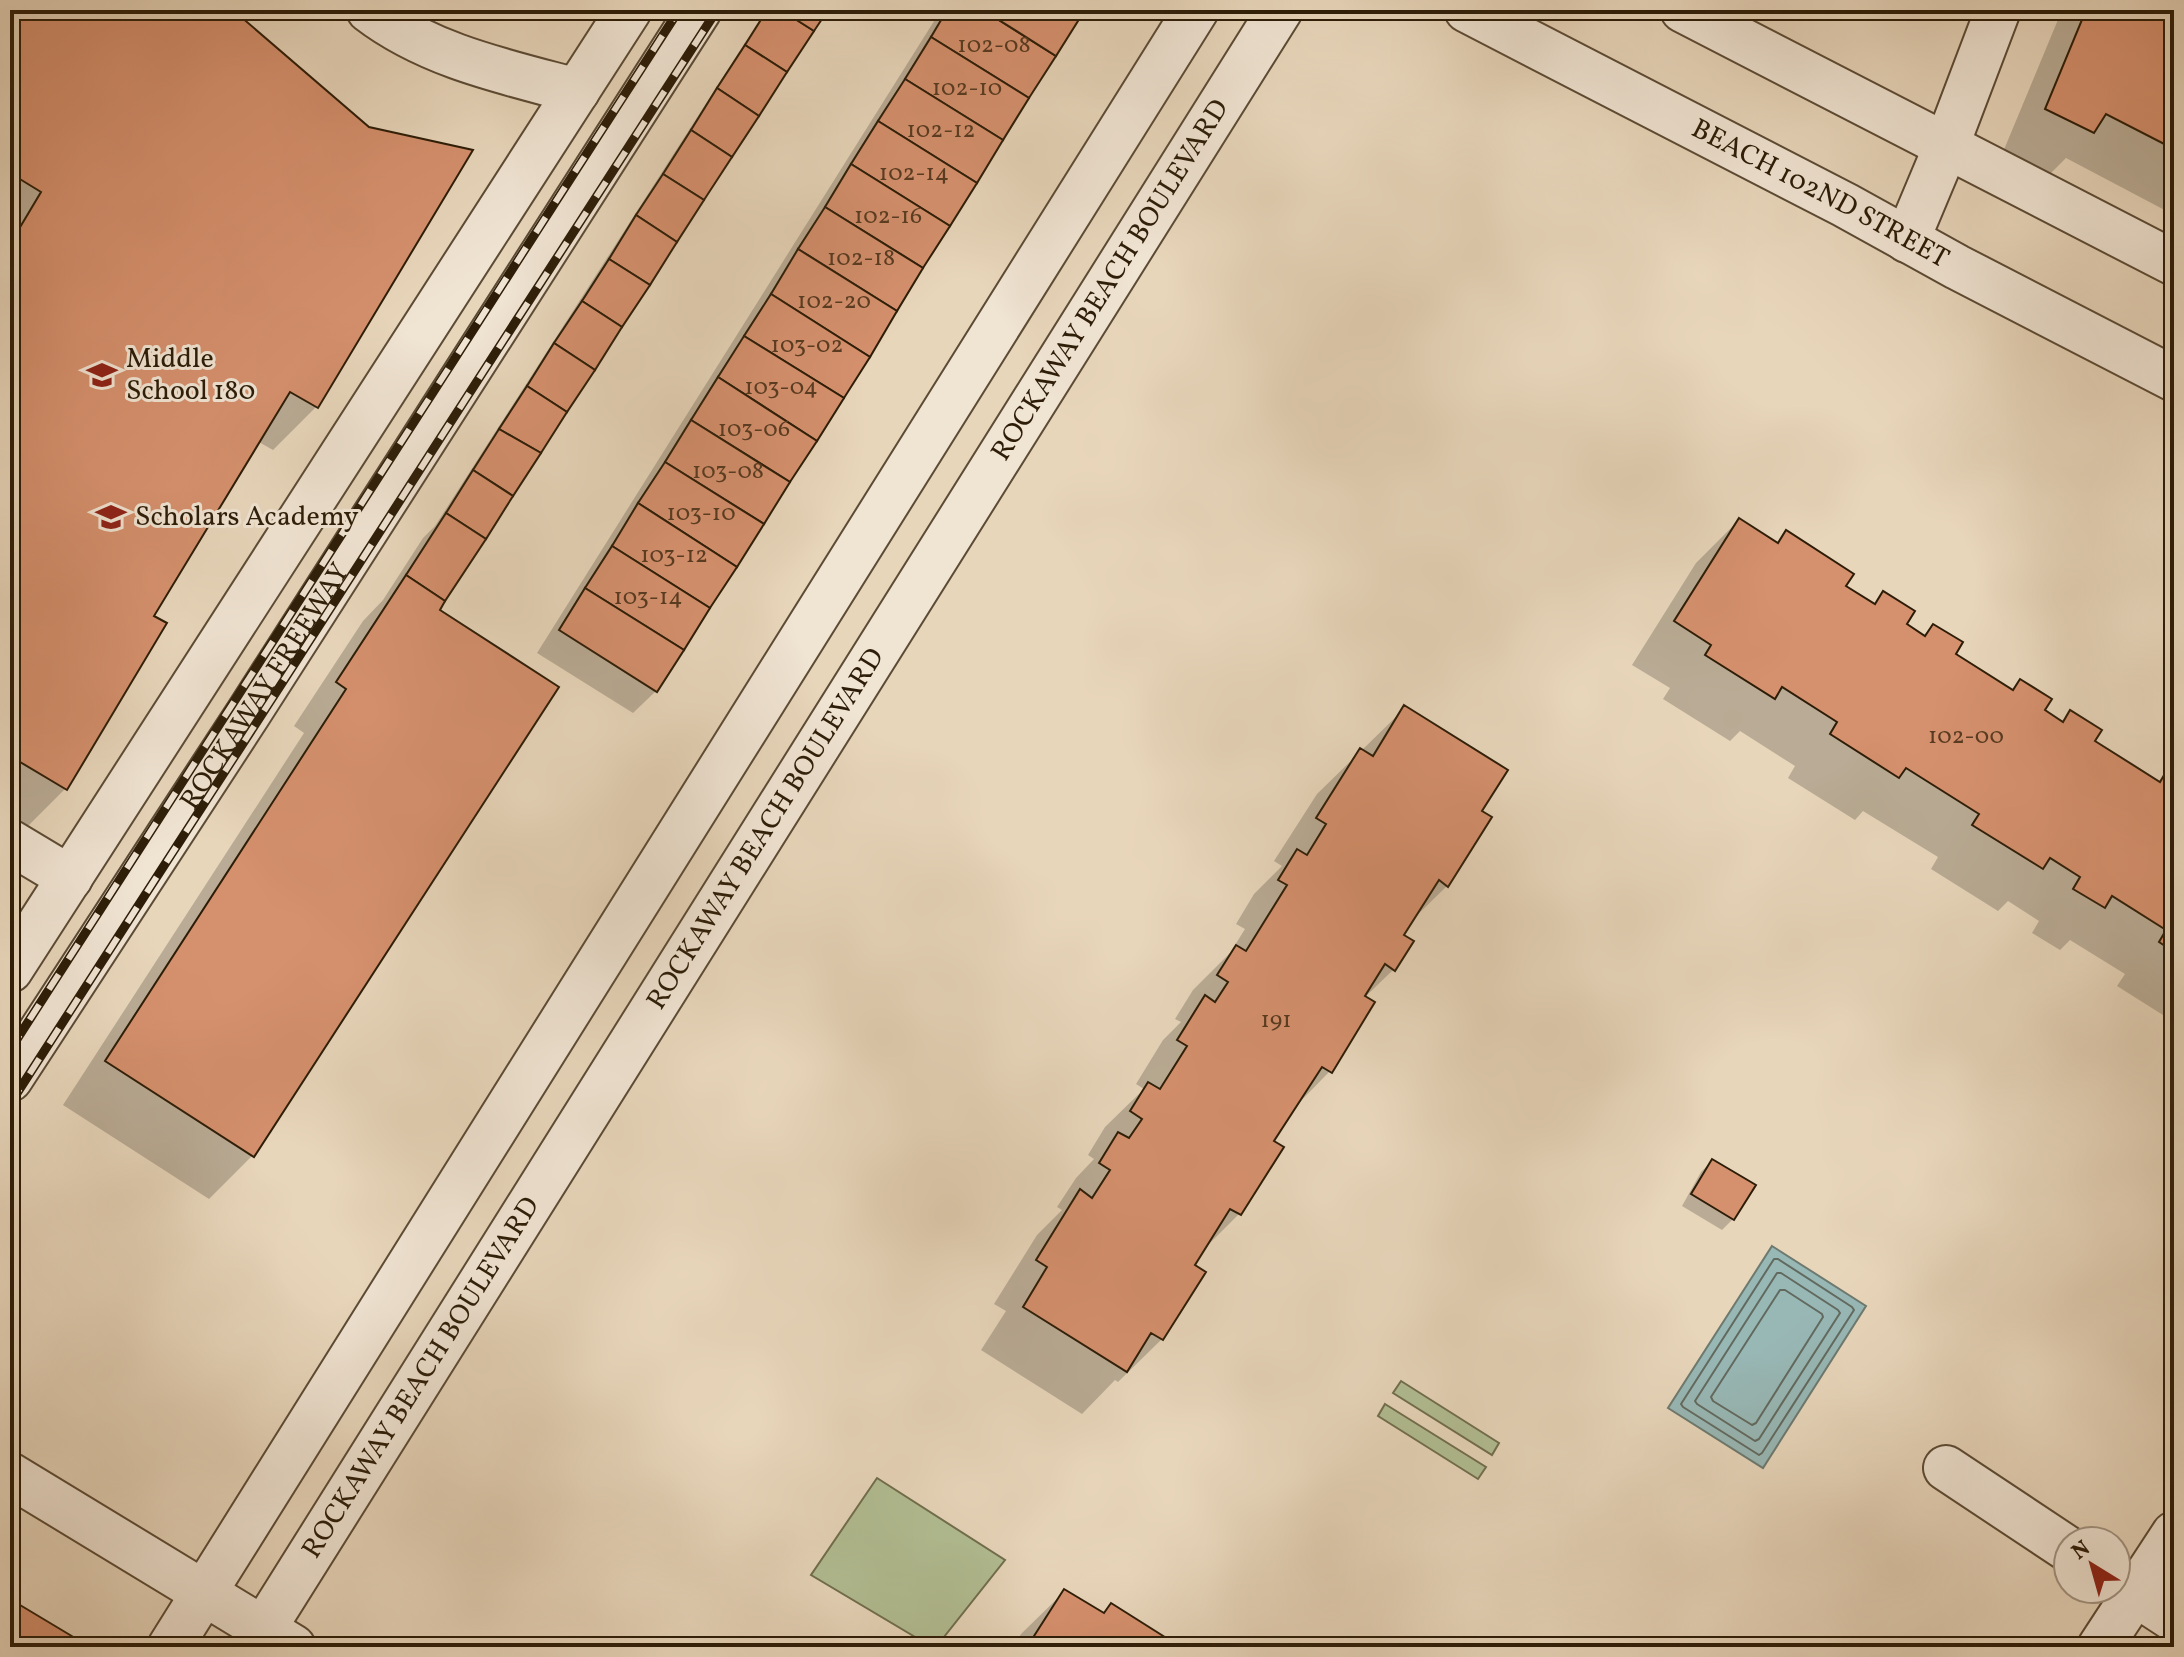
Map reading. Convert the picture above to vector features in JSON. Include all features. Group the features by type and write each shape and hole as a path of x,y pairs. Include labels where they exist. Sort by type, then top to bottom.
{"street":[{"path":"369,10 427,45 460,58 577,91"},
{"path":"10,970 629,10"},
{"name":"ROCKAWAY FREEWAY","path":"10,1079 699,10"},
{"path":"170,1647 1196,10"},
{"name":"ROCKAWAY BEACH BOULEVARD","path":"269,1641 1280,10"},
{"name":"BEACH 102ND STREET","path":"1467,10 2174,379"},
{"path":"1683,10 2174,263"},
{"path":"1907,240 1998,10"},
{"path":"10,842 70,878"},
{"path":"1946,1468 2052,1538"},
{"path":"10,1475 205,1593 269,1641"},
{"path":"2132,1580 2174,1534"},
{"path":"2132,1591 2174,1619"},
{"path":"2100,1647 2118,1605"}],"green space":[{"path":"1401,1381 1499,1443 1492,1455 1393,1393"},
{"path":"1385,1404 1486,1467 1478,1479 1378,1416"},
{"path":"877,1478 1005,1560 936,1647 811,1575"}],"water":[{"path":"1772,1246 1866,1306 1763,1468 1668,1408"}],"building":[{"path":"17,10 233,10 369,127 473,150 318,408 290,392 154,616 167,623 67,790 10,756 10,244 41,192 10,173 10,21"},
{"path":"767,10 781,10 814,31 787,72 745,45"},
{"path":"781,10 828,10 814,31"},
{"path":"947,10 983,10 1056,56 1029,98 931,37"},
{"path":"983,10 1078,10 1083,13 1056,56"},
{"path":"2086,10 2174,10 2174,149 2106,114 2094,133 2045,109"},
{"path":"931,37 1029,98 1003,140 905,79"},
{"path":"745,45 787,72 759,116 717,88"},
{"path":"905,79 1003,140 977,183 878,121"},
{"path":"717,88 759,116 732,157 691,130"},
{"path":"878,121 977,183 950,226 851,164"},
{"path":"691,130 732,157 704,200 663,174"},
{"path":"851,164 950,226 923,268 825,207"},
{"path":"663,174 704,200 677,242 636,215"},
{"path":"825,207 923,268 897,311 798,249"},
{"path":"636,215 677,242 650,285 609,259"},
{"path":"798,249 897,311 870,357 771,294"},
{"path":"609,259 650,285 622,327 582,301"},
{"path":"771,294 870,357 844,398 744,336"},
{"path":"582,301 622,327 595,370 554,343"},
{"path":"744,336 844,398 817,441 718,377"},
{"path":"554,343 595,370 567,412 527,386"},
{"path":"718,377 817,441 790,482 691,420"},
{"path":"527,386 567,412 541,453 499,429"},
{"path":"691,420 790,482 764,524 665,462"},
{"path":"499,429 541,453 513,496 473,470"},
{"path":"665,462 764,524 737,567 638,503"},
{"path":"473,470 513,496 486,539 446,513"},
{"path":"638,503 737,567 710,608 612,546"},
{"path":"446,513 486,539 445,601 406,575"},
{"path":"1739,518 1778,543 1786,530 1854,574 1846,586 1875,604 1883,591 1915,611 1907,624 1925,636 1933,624 1963,642 1956,654 2013,690 2020,679 2052,699 2045,710 2063,722 2070,710 2102,730 2095,741 2160,782 2167,770 2174,775 2174,952 2159,942 2166,930 2112,896 2105,908 2073,889 2080,877 2050,858 2043,869 1972,825 1979,814 1906,768 1899,778 1830,734 1837,722 1782,687 1775,699 1705,655 1711,645 1674,621"},
{"path":"612,546 710,608 684,650 585,588"},
{"path":"406,575 445,601 440,610 559,687 254,1157 105,1061 346,689 336,682"},
{"path":"585,588 684,650 657,692 559,630"},
{"path":"1404,705 1508,770 1482,811 1492,817 1448,887 1439,880 1404,935 1414,941 1395,971 1385,964 1365,996 1375,1002 1332,1073 1322,1067 1274,1141 1284,1147 1241,1215 1230,1209 1195,1265 1206,1272 1163,1340 1151,1333 1127,1372 1023,1307 1047,1267 1036,1260 1080,1189 1092,1198 1110,1170 1099,1163 1118,1132 1129,1138 1142,1119 1130,1111 1148,1082 1160,1089 1187,1046 1177,1040 1205,995 1215,1002 1228,982 1217,975 1236,945 1246,951 1287,885 1278,880 1297,849 1307,855 1326,824 1316,818 1360,748 1373,756"},
{"path":"1712,1159 1756,1185 1734,1220 1691,1194"},
{"path":"1064,1589 1104,1613 1111,1603 1179,1646 1027,1647"},
{"path":"10,1599 75,1638 69,1647 10,1647"}],"railway":[{"path":"10,1050 679,10"},
{"path":"10,1104 717,10"}],"place":[{"name":"Middle School 180","path":"102,375"},
{"name":"Scholars Academy","path":"111,517"}]}
